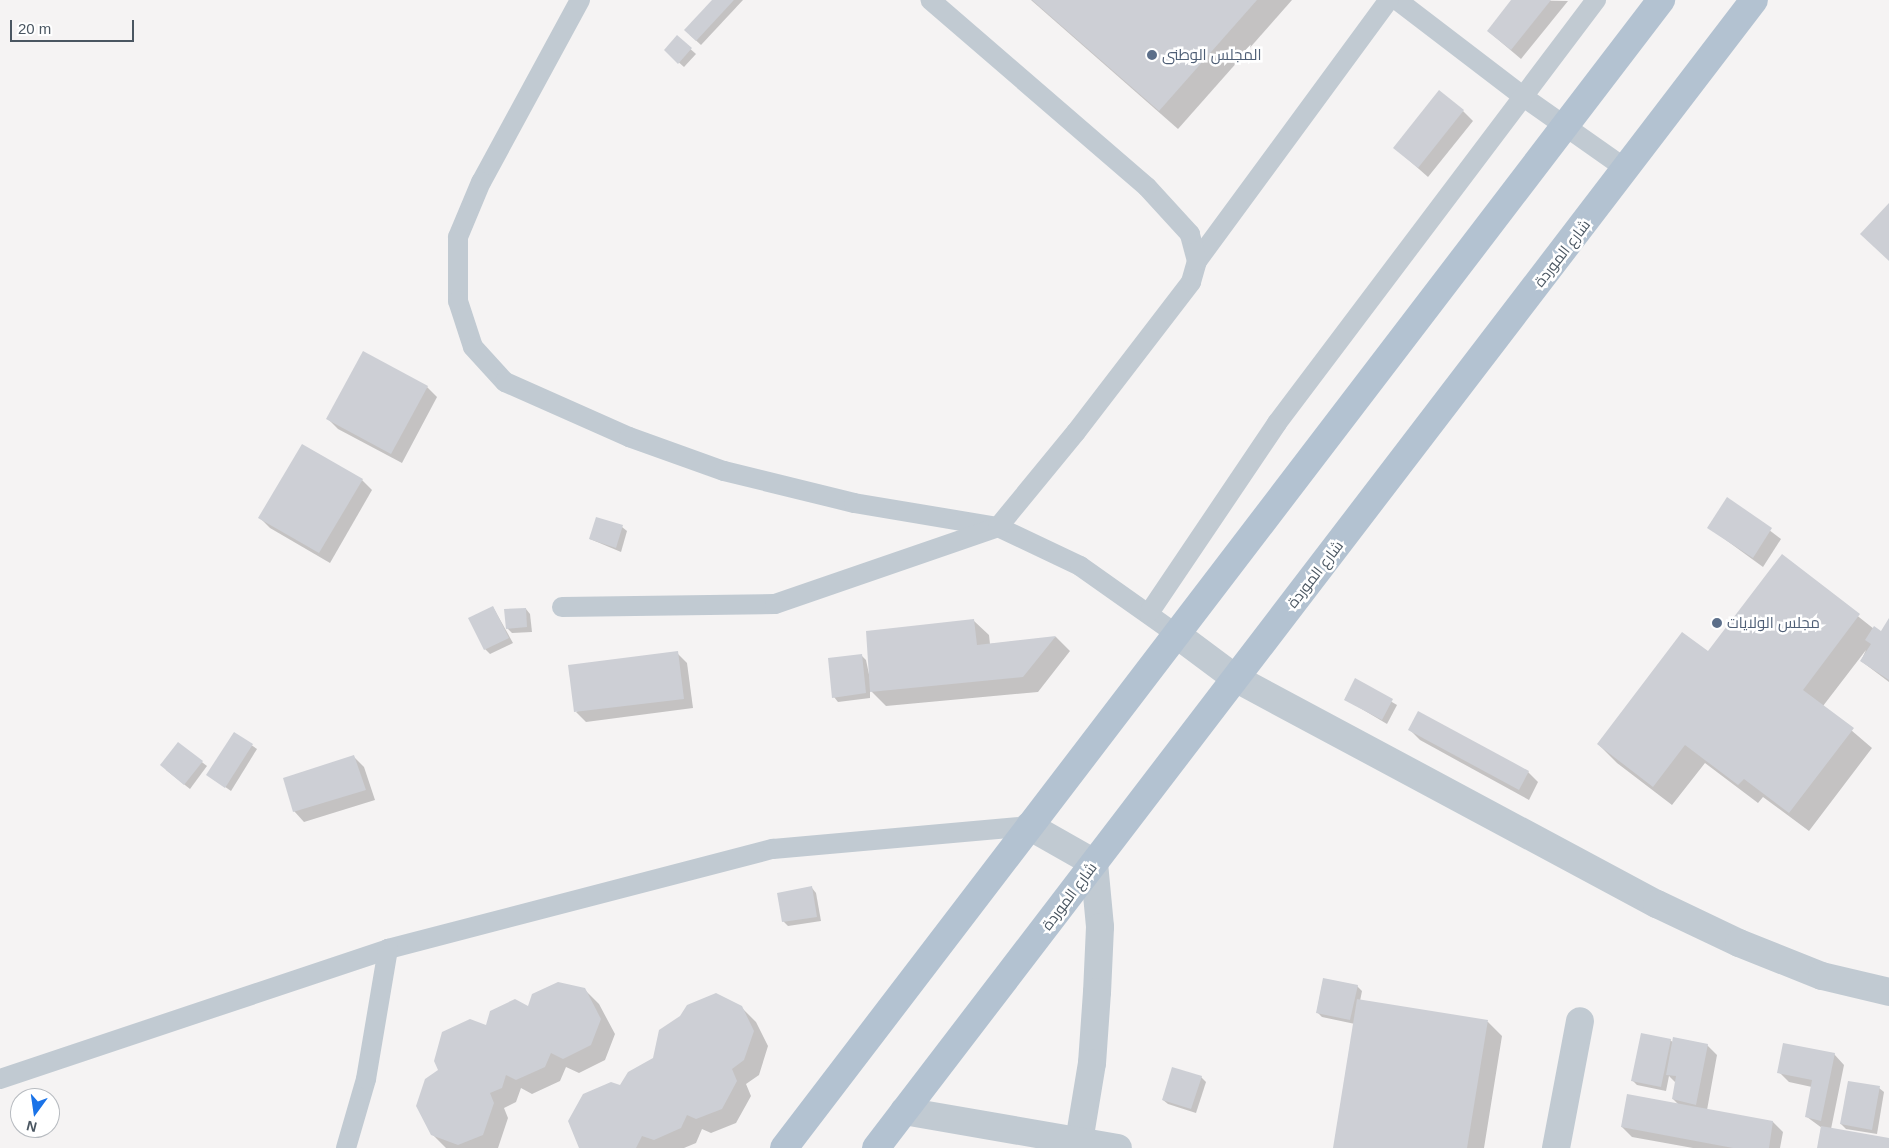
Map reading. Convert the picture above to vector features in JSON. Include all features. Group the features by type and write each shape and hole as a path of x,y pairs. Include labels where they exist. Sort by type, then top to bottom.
{"main road":[{"path":"784,1148 1661,0"},
{"name":"شارع الموردة","path":"876,1148 1754,0"}],"street":[{"path":"1176,634 1235,678 1657,904 1739,943 1822,976 1889,992"},
{"path":"1029,826 1094,863 1100,927 1097,992 1092,1064 1079,1144"},
{"path":"1556,1148 1580,1021"},
{"path":"904,1111 1079,1144 1118,1148"}],"lane":[{"path":"580,0 481,182 458,238 458,301 473,347 505,382 629,437 724,471 854,503 998,527 1080,566 1149,613 1176,634"},
{"path":"930,0 1147,187 1190,234 1197,261"},
{"path":"562,607 775,604 998,527 1076,432 1191,282 1197,261 1389,0"},
{"path":"1397,0 1525,98 1626,169"},
{"path":"1149,613 1277,422 1440,204 1525,98 1596,0"},
{"path":"0,1079 388,949 773,849 1029,826"},
{"path":"346,1148 366,1079 388,949"}],"building":[{"path":"712,0 734,0 696,41 684,30"},
{"name":"المجلس الوطنى","path":"1032,0 1257,0 1159,111"},
{"path":"1511,0 1551,0 1511,50 1487,31"},
{"path":"677,35 692,48 678,64 664,50"},
{"path":"1439,90 1464,110 1418,168 1393,148"},
{"path":"1889,203 1889,261 1860,234"},
{"path":"363,351 428,386 391,454 326,419"},
{"path":"302,444 363,479 319,553 258,518"},
{"path":"1727,497 1772,528 1753,558 1707,528"},
{"path":"596,517 623,525 616,548 589,539"},
{"path":"1782,554 1860,614 1803,690 1854,728 1789,813 1744,779 1738,785 1685,745 1653,787 1597,744 1682,632 1708,651"},
{"path":"493,606 509,638 484,650 468,618"},
{"path":"526,608 527,627 506,629 504,609"},
{"path":"1889,618 1889,680 1860,661 1871,644 1865,640 1874,626 1881,631"},
{"path":"974,619 977,645 1056,636 1023,677 870,692 866,631"},
{"path":"678,651 684,699 574,712 568,665"},
{"path":"862,654 866,693 832,698 828,658"},
{"path":"1355,678 1393,699 1382,720 1344,700"},
{"path":"1418,711 1529,771 1519,790 1408,730"},
{"path":"234,732 253,744 225,788 206,775"},
{"path":"178,742 203,761 184,785 160,765"},
{"path":"354,755 366,790 293,812 283,778"},
{"path":"812,886 817,917 782,922 777,893"},
{"path":"1323,978 1358,985 1350,1020 1316,1013"},
{"path":"558,982 585,988 601,1019 591,1045 563,1059 551,1053 545,1067 516,1080 506,1075 502,1088 490,1093 494,1103 483,1135 458,1145 431,1135 416,1106 425,1079 438,1070 434,1061 442,1032 470,1019 486,1025 490,1011 515,999 528,1006 532,994"},
{"path":"716,993 742,1006 754,1031 744,1060 732,1069 737,1081 722,1109 696,1119 687,1115 681,1128 654,1140 642,1136 636,1148 579,1148 568,1121 583,1094 611,1082 620,1085 628,1072 653,1058 659,1030 680,1016 687,1005"},
{"path":"1357,999 1488,1020 1467,1148 1333,1148"},
{"path":"1641,1033 1671,1039 1661,1087 1631,1081"},
{"path":"1673,1037 1708,1044 1696,1105 1672,1099 1676,1076 1666,1075"},
{"path":"1783,1043 1835,1053 1821,1121 1805,1117 1812,1080 1777,1073"},
{"path":"1172,1067 1202,1076 1191,1109 1162,1100"},
{"path":"1848,1081 1880,1086 1872,1130 1840,1124"},
{"path":"1627,1094 1773,1121 1769,1148 1733,1148 1621,1127"},
{"path":"1821,1126 1889,1138 1889,1148 1817,1148"}],"place":[{"name":"المجلس الوطنى","path":"1152,55"},
{"name":"مجلس الولايات","path":"1717,623"}]}
